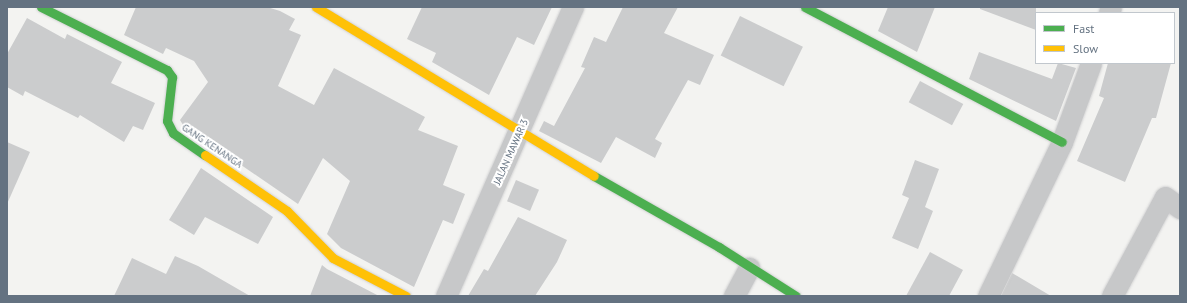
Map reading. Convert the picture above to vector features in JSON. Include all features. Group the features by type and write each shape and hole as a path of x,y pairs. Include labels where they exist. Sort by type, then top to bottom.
{"street":[{"name":"GANG KENANGA","path":"41,7 167,70 172,77 167,121 173,133 287,211 333,258 406,296"},
{"path":"316,7 502,118 520,134 796,296"},
{"name":"JALAN MAWAR 3","path":"446,296 520,134 573,7"},
{"path":"805,7 1062,142"},
{"path":"988,296 1062,142 1091,64"},
{"path":"1112,296 1165,197 1180,208"},
{"path":"734,296 750,268"}],"building":[{"path":"136,7 267,7 280,11 295,19 289,30 301,35 278,86 314,105 334,68 425,117 418,130 458,146 443,185 465,194 453,224 443,220 414,287 341,248 327,234 350,181 323,158 298,204 183,125 180,120 208,82 194,61 166,48 163,54 124,35"},
{"path":"422,7 552,7 534,45 517,37 489,95 432,62 436,53 407,39"},
{"path":"623,7 678,7 664,33 714,55 700,85 688,80 655,139 662,143 655,158 616,137 601,163 539,131 544,121 554,126 585,68 581,67 594,37 606,42"},
{"path":"888,7 935,7 917,52 878,31"},
{"path":"980,7 1036,7 1035,30 980,9"},
{"path":"740,16 803,47 784,86 721,56"},
{"path":"27,18 65,39 67,34 122,62 111,83 155,103 143,130 133,126 124,142 80,115 78,118 25,91 23,96 7,87 7,54"},
{"path":"979,52 1052,79 1058,64 1076,68 1056,121 969,79"},
{"path":"1108,64 1171,64 1156,118 1152,118 1125,182 1077,161 1104,98 1099,96"},
{"path":"920,81 963,104 952,125 909,102"},
{"path":"7,142 30,152 7,204"},
{"path":"915,160 939,169 925,207 933,211 918,249 892,238 909,198 902,195"},
{"path":"201,168 273,217 258,244 205,217 194,235 169,220"},
{"path":"516,180 539,190 530,211 507,201"},
{"path":"518,217 567,240 557,262 535,296 468,296 484,269 488,271"},
{"path":"930,252 963,270 949,296 906,296"},
{"path":"175,256 198,266 250,296 114,296 132,258 166,274"},
{"path":"322,265 327,269 379,296 310,296"},
{"path":"1012,273 1051,296 1001,296"}],"traffic: fast":[{"path":"41,7 167,70 172,77 167,121 173,133 205,155"},
{"path":"805,7 1062,142"},
{"path":"594,176 719,247 796,296"}],"traffic: slow":[{"path":"316,7 594,176"},
{"path":"205,155 287,211 333,258 406,296"}]}
